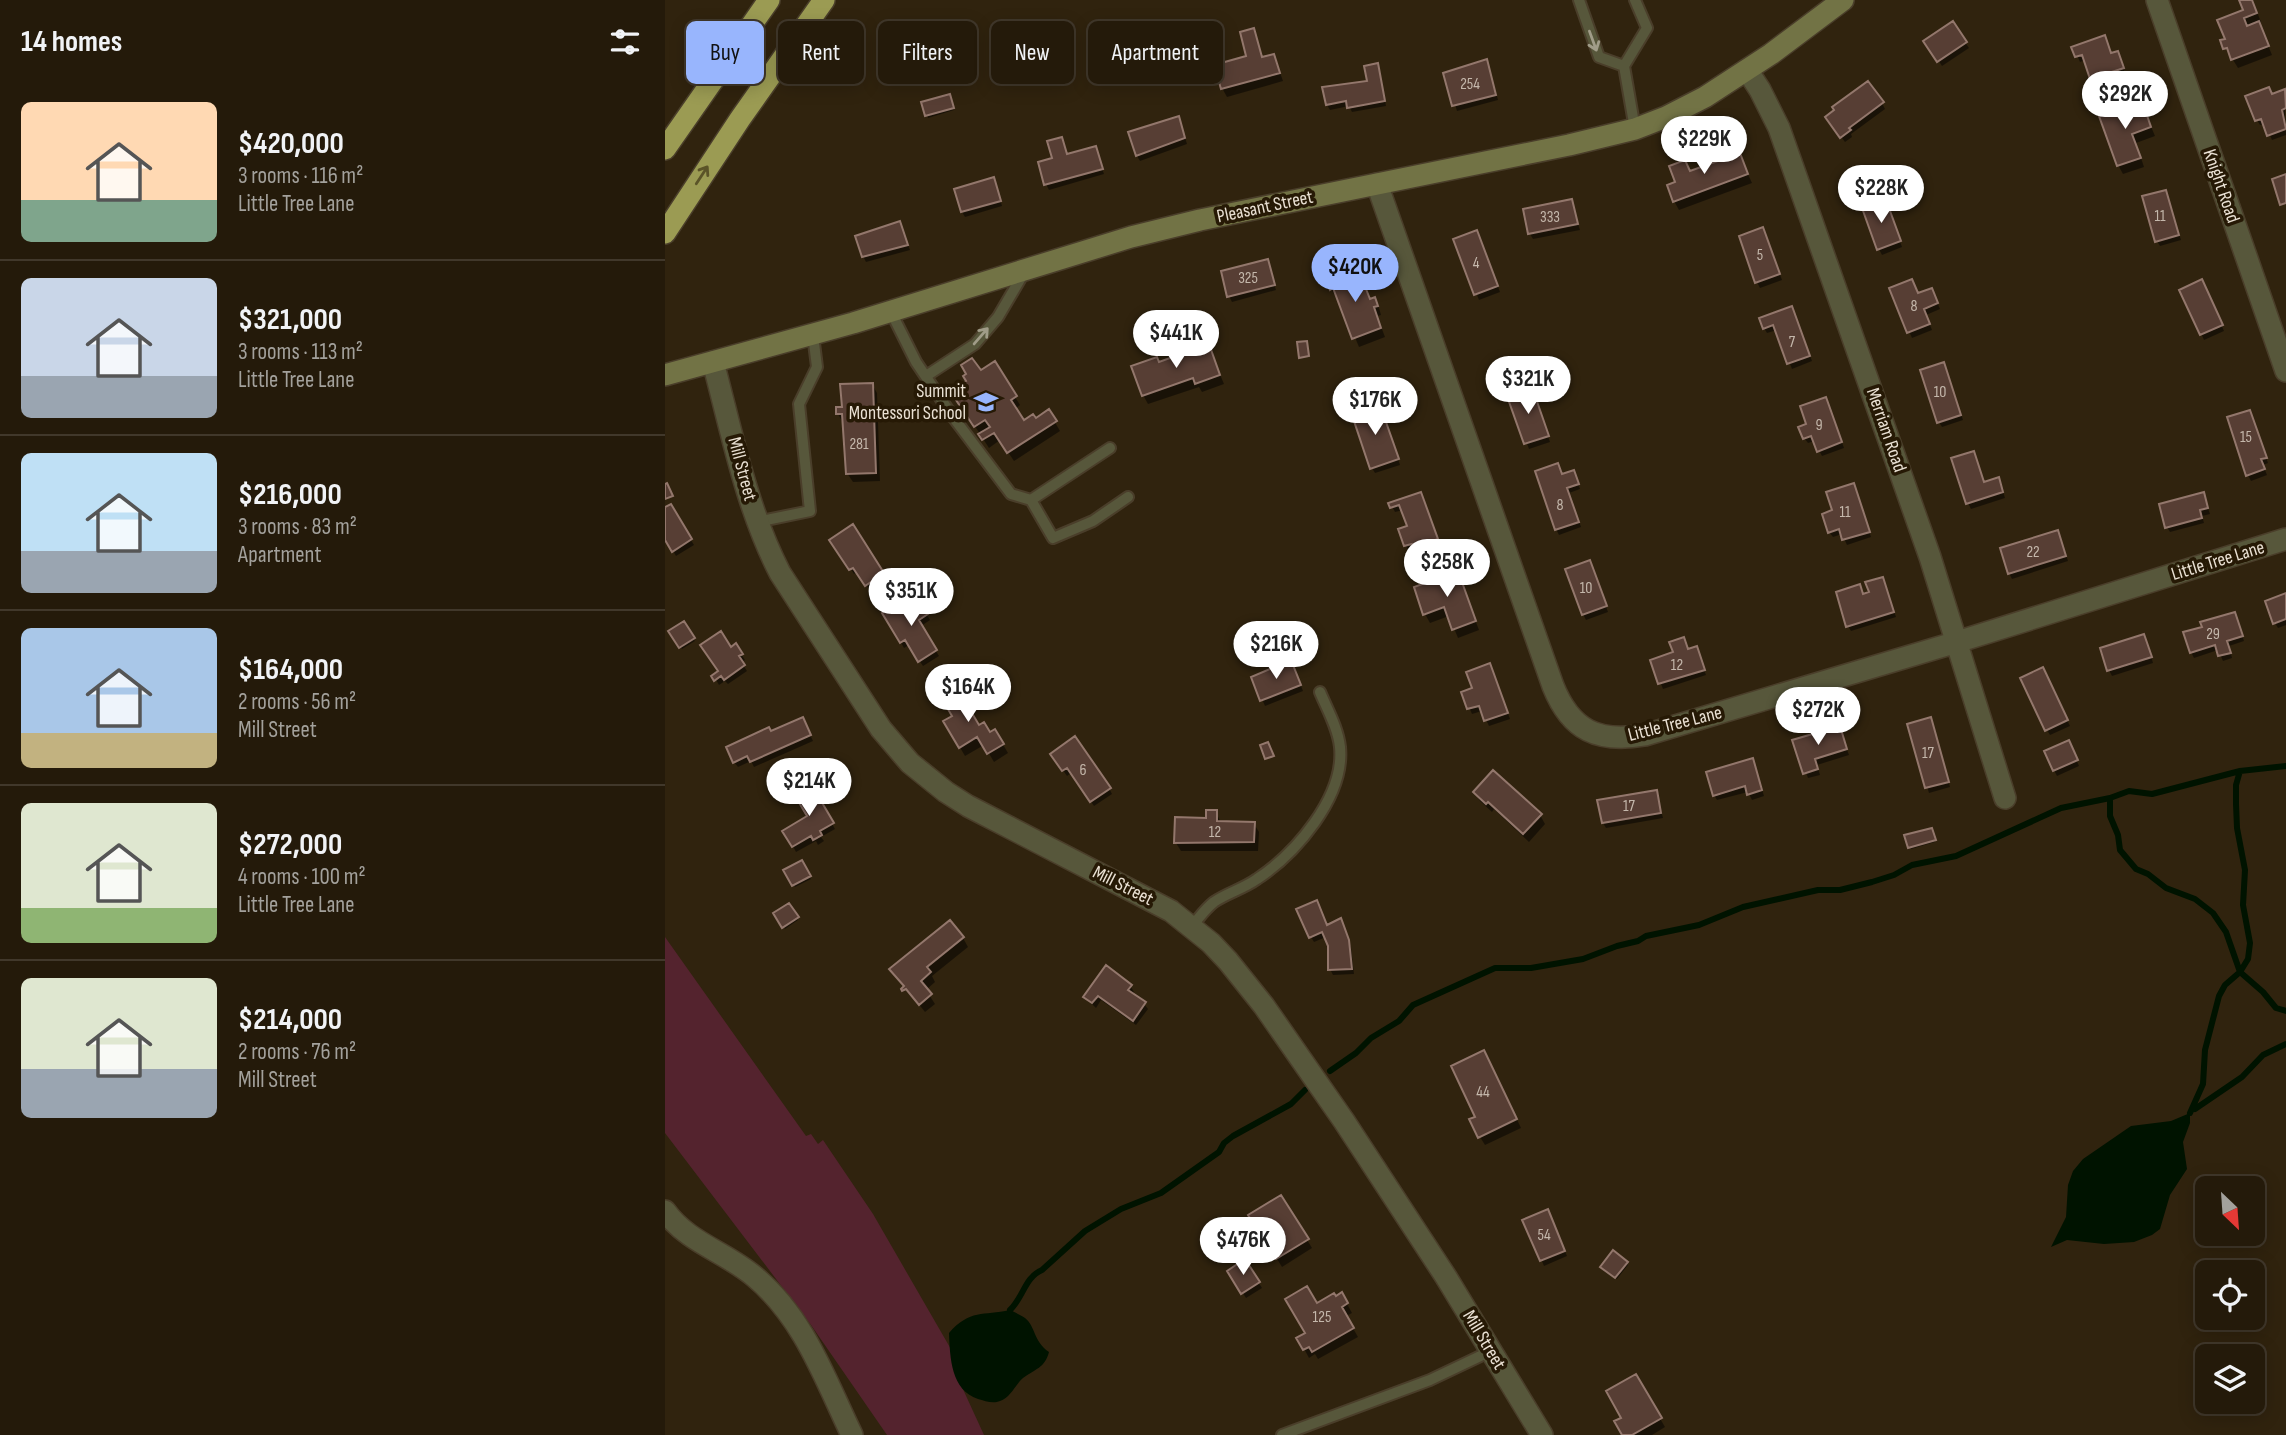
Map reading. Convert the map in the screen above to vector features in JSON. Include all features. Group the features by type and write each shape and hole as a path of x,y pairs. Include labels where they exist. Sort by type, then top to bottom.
{"highway":[{"path":"665,149 769,0"},
{"path":"665,233 740,119 824,0"}],"main road":[{"name":"Pleasant Street","path":"665,375 813,335 1165,228 1636,129 1691,105 1747,70 1831,3"}],"street":[{"name":"Knight Road","path":"2157,0 2286,371"},
{"name":"Merriam Road","path":"1747,70 1779,128 1930,557 2005,798"},
{"name":"Little Tree Lane","path":"1377,184 1553,686 1568,716 1595,734 1611,738 1645,735 1957,642 2286,539"},
{"name":"Mill Street","path":"713,362 757,523 780,573 881,729 910,763 946,792 1171,911 1211,943 1245,981 1315,1079 1439,1265 1542,1435"},
{"path":"665,1211 675,1225 752,1274 775,1294 808,1342 852,1435"}],"lane":[{"path":"1579,0 1599,57 1624,66"},
{"path":"1635,0 1647,29 1624,66 1636,129"},
{"path":"926,376 975,344 998,317 1027,269"},
{"path":"891,312 926,376 953,417 975,443 1010,494 1031,500 1053,538 1093,521 1128,497"},
{"path":"757,523 810,511 799,404 817,367 813,335"},
{"path":"1031,500 1109,448"},
{"path":"1192,926 1214,903 1244,888 1276,865 1296,846 1323,809 1333,789 1341,757 1335,730 1319,692"},
{"path":"1282,1435 1430,1380 1491,1351"}],"shaded area":[{"path":"665,937 806,1136 811,1134 818,1144 823,1140 873,1214 963,1370 956,1374 984,1435 887,1435 811,1325 665,1133"},
{"path":"2190,1113 2190,1123 2183,1142 2187,1169 2170,1195 2160,1229 2134,1242 2104,1244 2067,1240 2051,1247 2066,1217 2068,1185 2073,1171 2083,1159 2131,1126 2171,1121"},
{"path":"1010,1310 1029,1322 1040,1343 1049,1352 1042,1365 1023,1378 1004,1399 989,1402 978,1399 969,1395 957,1381 951,1362 949,1333 970,1317"}],"building":[{"path":"2239,0 2252,0 2257,13 2244,18 2247,26 2259,21 2269,46 2231,60 2227,48 2223,49 2220,40 2225,39 2217,20 2243,10"},
{"path":"1953,21 1967,42 1937,62 1923,41"},
{"path":"1254,28 1262,57 1274,54 1280,73 1221,89 1223,62 1246,56 1240,32"},
{"path":"2105,35 2111,53 2118,51 2124,68 2090,79 2082,55 2075,57 2071,47"},
{"path":"1487,59 1496,95 1452,106 1443,73"},
{"path":"1378,63 1385,101 1347,108 1346,101 1326,105 1322,87 1367,81 1364,66"},
{"path":"1868,81 1884,102 1840,138 1825,117 1834,110 1832,107"},
{"path":"2269,87 2272,94 2285,89 2286,108 2282,110 2286,129 2267,136 2261,119 2255,121 2245,96"},
{"path":"950,94 954,108 925,116 921,102"},
{"path":"2142,101 2151,127 2132,134 2141,158 2117,166 2099,116"},
{"path":"1179,116 1185,138 1136,156 1128,132"},
{"path":"1062,137 1067,154 1096,146 1103,169 1044,185 1038,162 1052,158 1047,141"},
{"path":"1740,153 1748,174 1673,202 1667,185 1675,182 1669,166 1685,160 1690,171"},
{"path":"2286,174 2286,203 2280,205 2272,179"},
{"path":"994,177 1001,201 961,212 954,189"},
{"path":"2166,190 2179,235 2155,242 2142,196"},
{"path":"1572,199 1578,224 1528,234 1523,209"},
{"path":"1886,200 1901,241 1877,250 1862,208"},
{"path":"900,221 908,245 862,257 855,236"},
{"path":"1763,227 1780,274 1755,283 1739,236"},
{"path":"1477,230 1498,286 1474,295 1453,239"},
{"path":"1268,259 1275,285 1227,297 1221,271"},
{"path":"1358,269 1370,299 1375,297 1378,306 1374,307 1381,328 1352,339 1333,288 1330,290 1326,281"},
{"path":"1912,279 1918,293 1932,288 1938,303 1924,309 1930,324 1907,333 1889,288"},
{"path":"2202,279 2223,325 2200,335 2179,290"},
{"path":"1792,306 1810,356 1787,364 1773,325 1763,329 1759,318"},
{"path":"1307,341 1309,356 1299,358 1297,342"},
{"path":"1209,344 1220,375 1195,384 1193,378 1142,396 1131,366 1157,357 1159,362"},
{"path":"972,358 981,370 995,361 1017,396 1011,400 1024,420 1033,414 1036,418 1049,409 1057,421 1007,453 994,433 982,440 978,434 990,427 985,420 974,427 950,391 966,381 961,365"},
{"path":"1944,362 1961,415 1937,423 1920,370"},
{"path":"873,383 876,473 846,474 842,414 836,414 836,407 842,407 840,384"},
{"path":"1532,387 1549,436 1524,444 1507,396"},
{"path":"1826,397 1842,442 1817,452 1811,436 1803,439 1798,427 1806,424 1800,406"},
{"path":"1380,405 1399,459 1370,469 1352,415"},
{"path":"2250,410 2267,458 2261,459 2265,469 2246,476 2227,417"},
{"path":"1974,451 1984,482 1999,477 2003,492 1966,504 1951,458"},
{"path":"1558,463 1562,474 1574,470 1579,484 1567,488 1579,522 1555,530 1535,471"},
{"path":"667,483 673,496 665,499 665,484"},
{"path":"1854,483 1870,532 1842,540 1839,529 1828,533 1822,514 1832,510 1826,492"},
{"path":"1421,492 1438,539 1414,548 1412,544 1404,546 1398,529 1407,526 1399,505 1390,508 1388,503"},
{"path":"2204,492 2208,508 2200,510 2202,518 2165,528 2159,504"},
{"path":"671,504 692,539 672,552 665,540 665,507"},
{"path":"853,524 884,573 865,586 853,568 849,570 829,540"},
{"path":"2058,530 2066,556 2008,574 2000,548"},
{"path":"1590,560 1607,606 1582,615 1565,569"},
{"path":"1458,571 1476,621 1452,630 1444,607 1423,615 1414,587"},
{"path":"1883,577 1894,612 1846,627 1836,592 1860,584 1863,594 1869,592 1865,582"},
{"path":"2286,593 2286,619 2273,624 2265,601"},
{"path":"905,599 911,609 921,602 928,614 919,620 937,650 918,662 905,640 900,643 882,613"},
{"path":"2235,612 2243,636 2227,641 2231,653 2218,656 2215,645 2190,653 2183,632 2202,627 2200,622"},
{"path":"684,621 695,638 679,648 668,631"},
{"path":"721,631 731,647 736,643 743,654 739,656 745,665 724,680 721,676 714,681 711,676 718,671 700,645"},
{"path":"2144,634 2152,657 2107,671 2100,648"},
{"path":"1684,637 1688,649 1697,646 1705,670 1658,684 1650,660 1673,652 1669,642"},
{"path":"1291,660 1301,685 1260,701 1251,677"},
{"path":"1490,663 1508,713 1484,721 1479,706 1467,709 1461,692 1472,688 1466,672"},
{"path":"2043,667 2068,720 2045,731 2020,678"},
{"path":"957,688 979,725 984,722 990,732 995,729 1004,744 987,754 977,737 959,748 943,721 952,716 941,697"},
{"path":"803,717 811,735 750,762 747,756 733,763 726,747 769,727 771,731"},
{"path":"1931,717 1949,782 1925,788 1907,724"},
{"path":"1840,726 1847,749 1815,759 1818,769 1803,774 1792,740"},
{"path":"1075,736 1111,788 1090,802 1067,768 1062,771 1050,754"},
{"path":"2069,740 2078,760 2053,771 2044,751"},
{"path":"1268,742 1274,756 1265,759 1260,745"},
{"path":"1753,758 1762,790 1747,795 1745,786 1713,796 1706,772"},
{"path":"1493,770 1542,814 1523,834 1473,792"},
{"path":"811,784 834,823 820,831 822,835 813,840 811,836 792,847 782,831 807,816 794,794"},
{"path":"1657,790 1661,813 1602,823 1597,800"},
{"path":"1206,810 1217,810 1217,821 1255,822 1254,842 1174,843 1175,817 1206,818"},
{"path":"1932,828 1936,840 1908,848 1904,835"},
{"path":"802,860 811,876 792,886 783,870"},
{"path":"1317,900 1327,925 1341,918 1349,940 1352,969 1328,970 1328,946 1322,932 1309,938 1296,909"},
{"path":"789,903 799,917 782,928 773,913"},
{"path":"950,920 964,937 927,967 931,972 921,981 932,994 919,1005 906,989 902,991 904,986 889,969"},
{"path":"1106,965 1132,985 1128,990 1146,1002 1133,1021 1098,996 1092,1003 1083,997"},
{"path":"1484,1050 1517,1119 1478,1138 1469,1119 1475,1117 1451,1066"},
{"path":"1281,1195 1309,1239 1276,1259 1248,1215"},
{"path":"1548,1209 1565,1251 1540,1261 1522,1220"},
{"path":"1613,1250 1628,1262 1615,1278 1600,1267"},
{"path":"1245,1259 1260,1282 1241,1294 1227,1271"},
{"path":"1307,1286 1317,1303 1334,1293 1336,1296 1342,1292 1348,1303 1342,1307 1354,1328 1312,1352 1309,1347 1303,1350 1296,1338 1305,1333 1285,1299"},
{"path":"1636,1374 1662,1418 1632,1435 1622,1435 1614,1421 1621,1418 1606,1391"}],"waterway":[{"path":"2286,766 2240,771 2152,794 2129,791 2110,798 2110,816 2118,835 2120,850 2136,869 2148,874 2166,888 2195,899 2213,913 2226,932 2240,972 2263,992 2276,1008 2286,1011"},
{"path":"2190,1113 2203,1084 2205,1050 2219,996 2248,959 2250,943 2243,905 2245,870 2237,828 2236,785 2240,771"},
{"path":"1330,1071 1356,1053 1371,1038 1399,1021 1413,1005 1495,968 1531,968 1583,959 1646,936 1699,925 1743,907 1818,890 1840,890 1872,882 1894,875 1912,865 1956,856 2061,808 2110,798"},
{"path":"2195,1109 2242,1077 2263,1055 2286,1044"},
{"path":"1010,1310 1036,1273 1085,1231 1121,1209 1161,1193 1219,1152 1224,1143 1233,1136 1291,1104 1305,1090"}],"place":[{"name":"Summit Montessori School","path":"986,402"}]}
